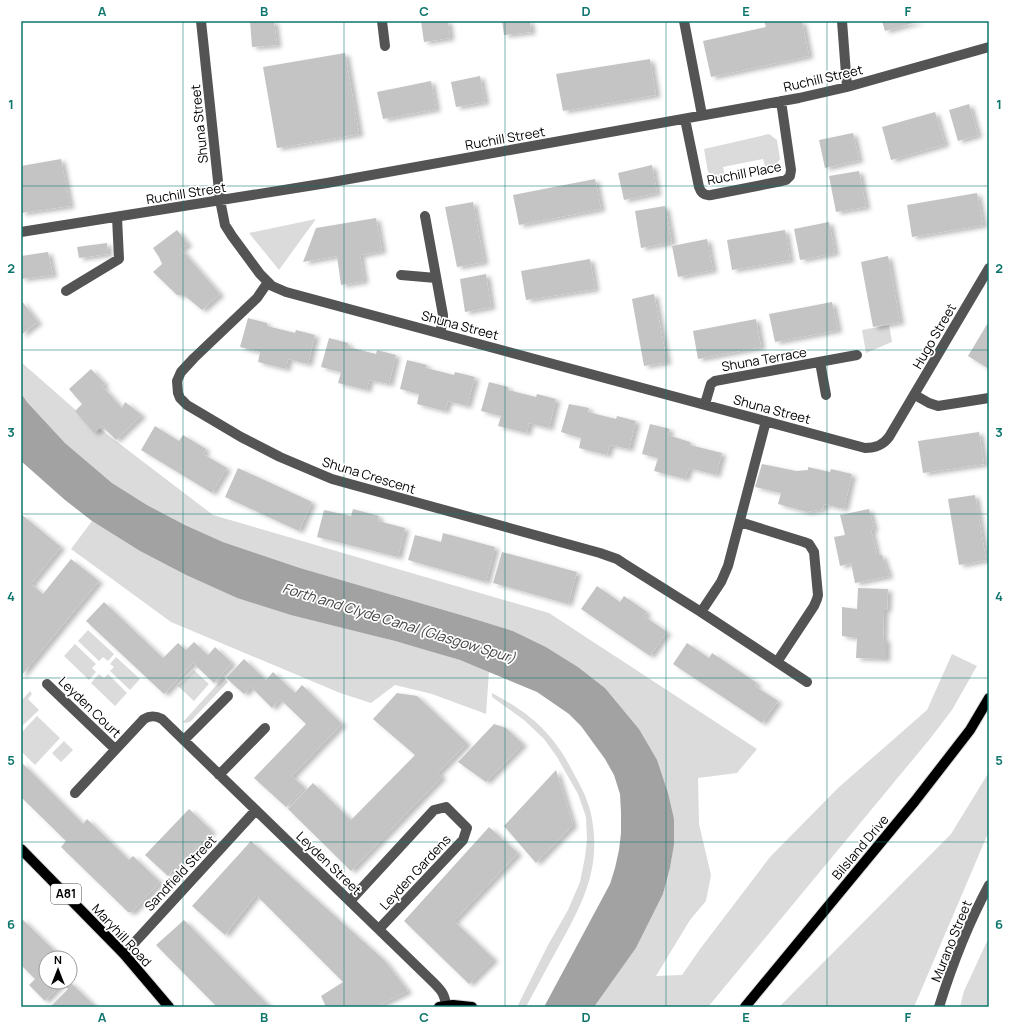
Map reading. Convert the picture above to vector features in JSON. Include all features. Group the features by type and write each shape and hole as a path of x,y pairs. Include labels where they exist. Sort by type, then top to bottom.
{"main road":[{"name":"Bilsland Drive","path":"745,1007 915,801 970,730 989,698"},
{"name":"Maryhill Road","path":"21,849 124,954 169,1007"},
{"path":"442,1007 472,1007"}],"street":[{"name":"Shuna Street","path":"201,21 220,200 224,219 228,230 260,274 277,289 865,448 877,447 886,441 900,418"},
{"path":"382,21 385,46"},
{"path":"684,21 702,116"},
{"path":"842,21 847,87"},
{"name":"Ruchill Street","path":"21,232 327,184 702,116 847,87 989,47"},
{"name":"Ruchill Place","path":"685,119 701,191 706,195 711,195 786,180 790,176 791,170 780,101"},
{"path":"425,216 443,315 440,333"},
{"path":"66,291 119,259 117,217"},
{"name":"Hugo Street","path":"900,418 989,268"},
{"path":"401,275 436,278"},
{"name":"Shuna Crescent","path":"268,282 257,298 181,372 177,381 178,393 180,398 187,406 268,452 341,482 600,553 617,559 807,682"},
{"name":"Shuna Terrace","path":"705,404 711,384 715,381 857,355"},
{"name":"Shuna Terrace","path":"820,362 826,395"},
{"path":"914,395 938,406 989,398"},
{"path":"701,612 726,572 766,421"},
{"path":"740,522 809,544 814,552 818,595 817,599 814,606 777,662"},
{"name":"Leyden Court","path":"47,684 115,749"},
{"path":"184,740 228,696"},
{"name":"Leyden Court","path":"74,793 144,719 156,716 162,719 256,810"},
{"path":"219,775 265,728"},
{"name":"Leyden Gardens","path":"350,901 434,810 446,807 467,828 463,840 379,929"},
{"name":"Leyden Street","path":"256,810 438,987 445,997 442,1007"},
{"name":"Sandfield Street","path":"124,954 256,810"},
{"name":"Murano Street","path":"939,1007 948,978 967,929 989,885"}],"shaded area":[{"path":"769,134 777,140 780,159 771,173 767,174 763,159 723,167 726,182 722,182 708,172 704,149"},
{"path":"316,219 279,270 249,233"},
{"path":"889,325 892,342 866,353 862,330"},
{"path":"21,362 78,412 213,515 549,613 757,749 737,773 698,778 699,824 711,875 706,901 690,920 656,976 682,975 770,857 838,788 927,710 952,654 977,666 952,710 929,740 708,1007 594,1007 636,948 663,894 674,845 674,819 639,729 605,688 578,667 546,647 513,631 300,568 223,542 185,525 147,505 112,483 65,443 27,402 21,393"},
{"path":"92,521 140,551 186,575 237,598 428,650 489,671 486,714 432,694 395,685 371,703 340,693 171,622 71,549"},
{"path":"88,630 114,654 108,661 103,657 99,661 78,641"},
{"path":"75,644 96,664 92,668 96,672 89,680 64,656"},
{"path":"116,657 140,679 130,690 110,671 114,667 110,664"},
{"path":"194,670 209,684 194,701 178,686"},
{"path":"99,674 104,678 108,674 127,693 115,706 91,683"},
{"path":"224,677 228,682 190,722 183,722"},
{"path":"30,691 32,694 28,699 39,710 21,727 21,701"},
{"path":"492,693 529,717 549,735 565,758 581,787 590,808 594,833 592,867 583,898 568,930 526,1007 517,1007 548,945 568,910 580,882 587,840 586,817 578,794 557,757 544,739 524,720 492,697"},
{"path":"37,716 60,738 35,765 21,751 21,733"},
{"path":"64,741 73,750 61,762 52,753"},
{"path":"989,772 989,831 914,1007 779,1007 951,834"},
{"path":"989,937 989,1007 960,1007 964,991"}],"water":[{"name":"Forth and Clyde Canal (Glasgow Spur)","path":"21,393 27,402 65,443 112,483 147,505 185,525 223,542 300,568 513,631 546,647 578,667 605,688 639,729 657,760 668,793 674,819 674,845 663,894 636,948 594,1007 544,1007 610,884 619,850 621,833 620,794 614,775 605,759 581,726 569,714 537,692 460,660 395,641 291,615 237,598 186,575 140,551 92,521 65,500 21,461"}],"building":[{"path":"250,21 274,21 277,45 252,47"},
{"path":"421,21 448,21 450,38 424,42"},
{"path":"502,21 530,21 531,32 504,35"},
{"path":"764,21 802,21 809,56 711,77 703,41 766,27"},
{"path":"882,21 920,21 885,31"},
{"path":"345,53 359,134 277,148 263,67"},
{"path":"650,59 656,95 563,111 556,74"},
{"path":"480,76 485,102 456,107 451,82"},
{"path":"431,81 436,109 383,119 377,92"},
{"path":"969,104 978,135 958,141 949,110"},
{"path":"935,112 945,144 891,160 882,127"},
{"path":"853,133 859,160 825,168 819,140"},
{"path":"61,159 70,206 21,213 21,166"},
{"path":"652,165 657,193 624,200 618,173"},
{"path":"859,171 866,207 836,212 829,176"},
{"path":"595,179 601,209 519,225 513,195"},
{"path":"977,193 983,225 912,237 907,205"},
{"path":"473,202 484,262 457,267 445,207"},
{"path":"665,206 672,242 641,248 635,211"},
{"path":"376,218 382,251 360,255 364,281 341,285 337,256 303,262 316,228"},
{"path":"829,222 835,253 800,260 794,229"},
{"path":"177,230 188,244 181,249 220,294 202,310 184,295 177,295 153,272 162,264 153,248"},
{"path":"785,230 790,260 732,270 727,240"},
{"path":"707,239 713,270 678,277 672,246"},
{"path":"107,243 108,254 79,258 77,247"},
{"path":"48,252 53,275 21,279 21,256"},
{"path":"888,256 900,322 873,327 861,262"},
{"path":"590,259 595,289 526,300 521,271"},
{"path":"486,274 491,307 465,312 460,279"},
{"path":"654,294 667,362 644,366 632,299"},
{"path":"21,300 38,322 21,335"},
{"path":"832,302 838,330 775,342 769,314"},
{"path":"248,318 267,323 267,326 295,333 296,330 315,335 308,364 288,359 286,369 258,362 260,352 240,347"},
{"path":"756,319 761,347 698,359 693,331"},
{"path":"989,321 989,369 968,356"},
{"path":"329,338 348,343 348,347 376,354 377,350 396,355 389,384 369,380 367,390 338,383 341,372 321,367"},
{"path":"407,360 427,365 426,368 454,375 455,372 475,377 467,406 448,401 445,411 417,404 419,394 400,389"},
{"path":"91,369 105,384 102,386 122,408 125,402 142,415 116,440 102,426 94,433 75,411 82,404 69,389"},
{"path":"489,382 508,387 508,390 536,397 537,394 556,399 549,428 529,423 527,433 498,426 501,416 481,411"},
{"path":"569,404 589,408 588,412 616,419 617,416 636,421 629,449 610,445 607,455 579,448 581,438 561,432"},
{"path":"650,424 670,429 668,435 690,442 690,445 722,453 716,475 689,468 685,479 654,471 658,458 642,454"},
{"path":"155,426 179,441 183,435 206,449 203,454 227,468 212,493 141,450"},
{"path":"979,432 984,464 923,473 918,441"},
{"path":"762,464 796,471 808,470 808,467 830,472 831,469 852,474 844,509 824,504 823,509 807,512 778,504 781,493 755,487"},
{"path":"238,468 312,502 299,531 225,497"},
{"path":"975,495 986,560 959,565 948,499"},
{"path":"353,509 379,516 378,521 405,528 398,557 317,537 324,510 351,516"},
{"path":"869,509 874,529 871,530 877,555 882,555 889,576 855,583 851,563 840,566 834,537 845,535 840,515"},
{"path":"21,514 61,547 31,584 43,594 71,559 99,581 21,676"},
{"path":"443,533 495,547 486,582 408,560 415,535 441,542"},
{"path":"502,552 577,572 568,604 493,583"},
{"path":"597,586 620,602 624,596 647,612 644,616 667,632 650,656 581,609"},
{"path":"858,588 888,589 887,610 884,610 883,639 886,639 886,659 856,658 857,638 842,636 842,607 857,609"},
{"path":"104,602 163,658 178,643 186,650 194,642 208,655 215,647 232,663 214,683 193,663 164,694 86,621"},
{"path":"687,643 709,658 712,653 757,683 755,686 778,701 762,723 673,664"},
{"path":"244,659 266,680 273,672 295,693 302,685 342,724 292,776 305,788 286,807 254,778 306,724 280,699 272,708 251,687 244,694 226,678"},
{"path":"397,693 417,696 467,743 438,773 442,777 351,871 288,809 313,783 351,820 415,755 373,719"},
{"path":"494,724 506,728 523,744 486,782 458,762"},
{"path":"21,762 83,824 87,819 129,860 133,856 160,882 132,912 128,912 61,847 66,841 21,797"},
{"path":"556,770 573,825 536,863 504,826"},
{"path":"189,809 212,831 168,876 145,855"},
{"path":"489,827 518,853 454,921 494,959 469,984 404,921"},
{"path":"251,841 384,960 408,991 376,1007 326,1007 321,996 343,982 256,895 225,935 192,906"},
{"path":"21,918 54,950 38,950 38,990 55,990 45,1001 29,985 35,979 21,965"},
{"path":"184,920 270,1007 217,1007 156,945"},
{"path":"67,990 78,990 96,1007 50,1007"}]}
